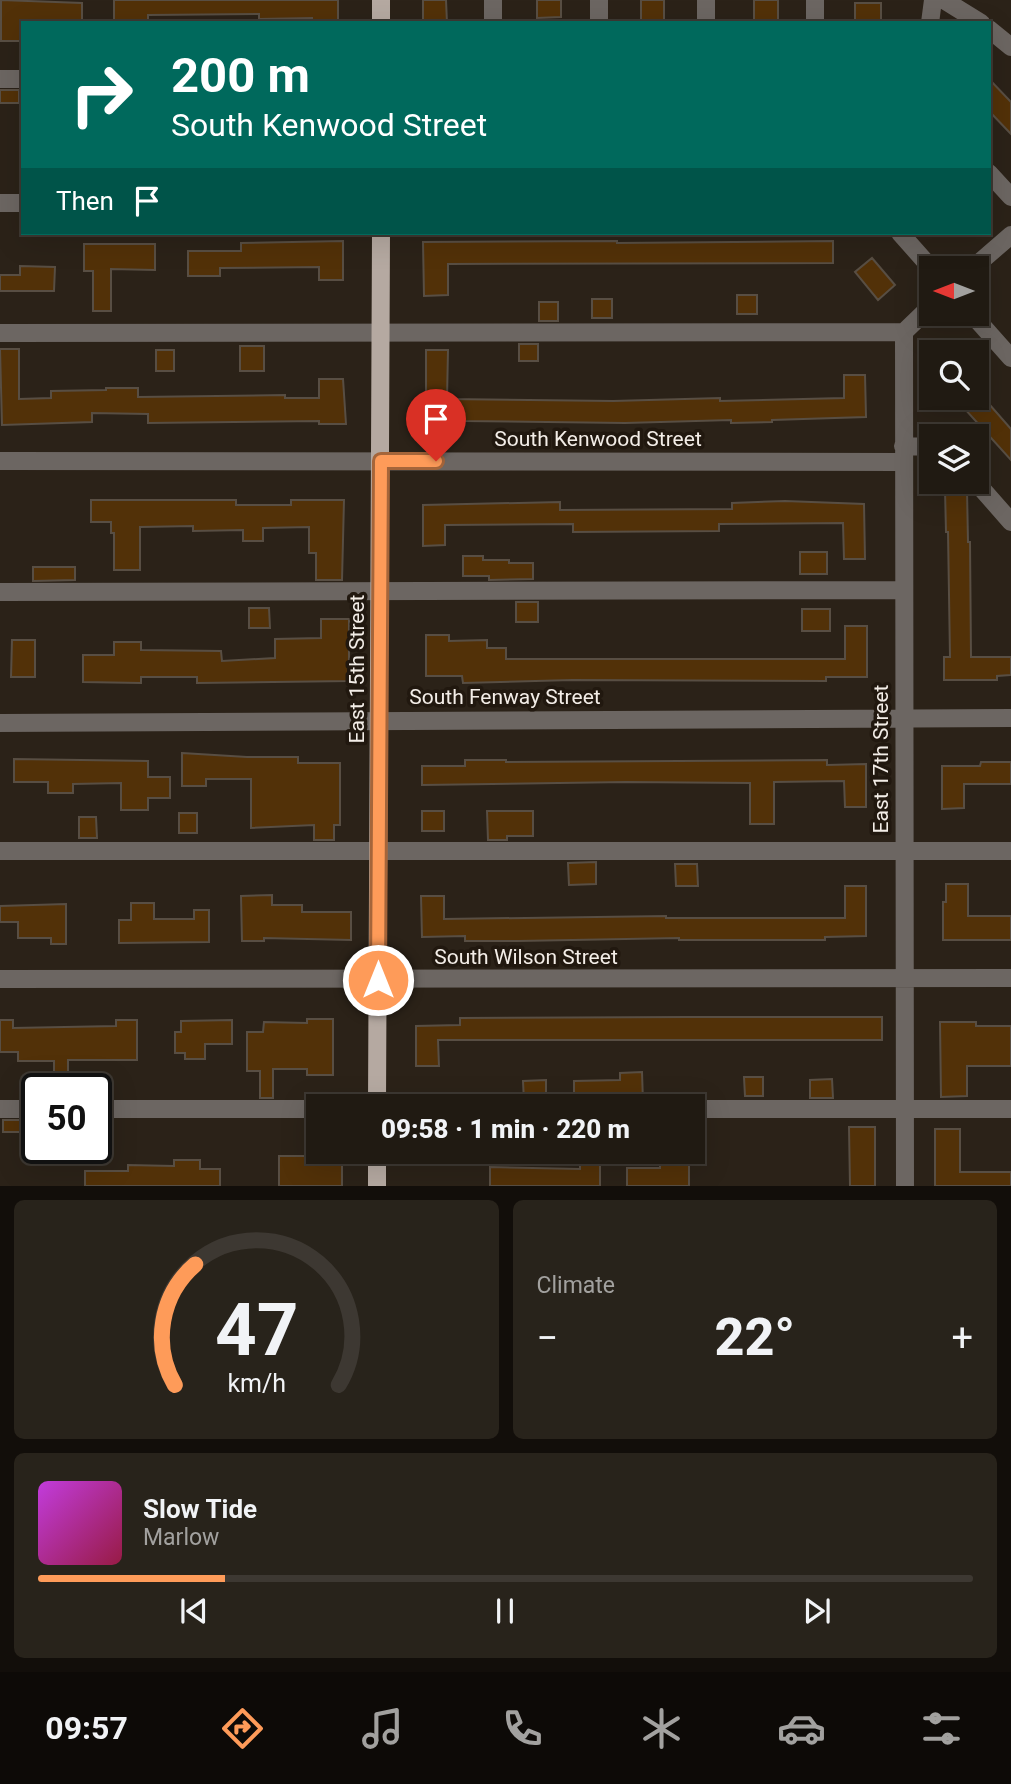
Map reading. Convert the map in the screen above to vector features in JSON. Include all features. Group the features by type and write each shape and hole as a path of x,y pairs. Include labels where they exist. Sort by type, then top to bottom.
{"main road":[{"path":"381,0 381,21"},
{"name":"East 15th Street","path":"377,1094 381,235"},
{"path":"377,1164 377,1185"}],"street":[{"path":"493,0 493,21"},
{"path":"599,0 599,21"},
{"path":"706,0 706,21"},
{"path":"815,0 815,21"},
{"path":"930,21 933,0"},
{"path":"944,0 978,21"},
{"path":"991,31 1011,47"},
{"path":"0,79 21,79"},
{"path":"991,175 1011,197"},
{"path":"0,203 21,203"},
{"path":"902,235 920,256"},
{"path":"987,256 1011,235"},
{"path":"0,333 904,332 919,318"},
{"path":"983,326 1011,358"},
{"name":"East 17th Street","path":"904,332 905,1185"},
{"name":"South Kenwood Street","path":"0,461 381,461 903,454 919,450"},
{"path":"986,494 1011,522"},
{"path":"0,592 903,590"},
{"name":"South Fenway Street","path":"0,723 1011,718"},
{"path":"0,851 1011,851"},
{"name":"South Wilson Street","path":"0,979 1011,978"},
{"path":"0,1108 21,1108"},
{"path":"112,1109 306,1109"},
{"path":"705,1110 1011,1110"}],"building":[{"path":"1,0 82,3 82,21 21,21 21,41 1,41"},
{"path":"114,0 338,0 338,21 312,21 312,18 259,19 259,14 148,15 148,21 114,21"},
{"path":"423,0 446,0 447,21 423,21"},
{"path":"537,0 561,0 561,17 537,18"},
{"path":"641,0 664,0 664,21 641,21"},
{"path":"754,0 778,0 778,21 754,21"},
{"path":"855,3 881,3 881,21 855,21"},
{"path":"991,81 1011,102 1011,134 991,113"},
{"path":"0,90 19,90 19,103 0,103"},
{"path":"343,241 343,280 319,280 319,267 220,268 220,276 188,276 188,251 241,251 241,243"},
{"path":"833,241 833,263 448,264 448,295 424,296 423,242"},
{"path":"84,244 155,244 155,270 111,269 111,311 93,311 93,271 84,271"},
{"path":"872,258 895,285 878,300 855,272"},
{"path":"20,266 55,267 54,291 0,291 0,275 20,275"},
{"path":"737,295 757,295 757,314 737,314"},
{"path":"592,299 612,299 612,318 592,318"},
{"path":"539,302 558,302 558,321 539,321"},
{"path":"519,344 538,344 538,361 519,361"},
{"path":"240,346 264,346 264,371 240,371"},
{"path":"0,349 19,349 19,399 51,398 51,391 106,388 138,388 138,397 285,395 285,398 319,398 319,379 343,379 346,424 319,424 319,421 148,423 148,414 92,413 92,422 2,425"},
{"path":"156,350 174,350 174,371 156,371"},
{"path":"426,350 448,350 447,399 613,401 720,398 720,401 844,398 844,375 865,375 866,417 731,423 731,420 625,423 464,421 464,414 426,413"},
{"path":"989,404 1011,429 1011,460 989,436 989,424 978,424 966,410 989,410"},
{"path":"945,494 967,494 971,657 1011,657 1011,675 997,676 997,680 944,680 944,657 950,657"},
{"path":"91,500 236,500 236,505 291,505 291,500 344,500 342,580 316,580 316,553 309,553 309,527 263,528 263,541 243,541 243,530 193,531 193,526 140,527 140,570 114,570 114,533 111,533 111,522 91,522"},
{"path":"785,501 864,504 865,559 844,559 843,523 719,524 719,531 573,532 573,524 445,525 445,545 423,546 423,505 560,502 560,510 732,509 732,503"},
{"path":"800,552 827,552 827,574 800,574"},
{"path":"463,556 483,556 483,560 509,560 509,563 533,563 533,579 489,580 489,576 463,576"},
{"path":"33,567 75,567 75,580 33,581"},
{"path":"516,602 538,602 538,622 516,622"},
{"path":"249,608 269,608 270,628 249,628"},
{"path":"802,609 830,609 830,631 802,631"},
{"path":"321,619 349,619 349,681 197,683 197,677 141,677 141,683 83,682 83,655 114,655 114,642 141,642 141,650 221,651 222,661 275,658 275,639 321,638"},
{"path":"845,626 867,626 867,677 826,677 826,681 572,680 463,683 462,676 426,676 426,635 449,635 449,641 487,640 487,648 506,648 506,659 845,659"},
{"path":"12,640 35,640 35,677 11,677"},
{"path":"182,753 298,757 298,763 340,763 340,825 334,825 334,840 314,840 314,825 251,828 251,779 206,779 206,786 182,786"},
{"path":"14,759 148,761 148,777 170,777 170,798 148,798 148,810 121,810 121,783 73,784 73,793 48,793 48,782 14,782"},
{"path":"465,760 827,760 827,765 866,764 866,807 845,807 844,781 774,782 774,824 750,824 750,783 422,785 422,766 465,766"},
{"path":"981,762 1011,762 1011,784 964,784 964,808 942,809 942,766 980,766"},
{"path":"422,811 444,811 444,831 422,831"},
{"path":"487,811 533,811 533,836 507,836 507,840 488,840"},
{"path":"179,813 197,813 197,833 179,833"},
{"path":"79,817 96,817 97,838 79,838"},
{"path":"596,862 596,884 569,885 568,863"},
{"path":"675,864 697,864 698,886 676,886"},
{"path":"946,884 968,884 968,916 1011,916 1011,940 943,940"},
{"path":"845,886 866,886 866,936 825,937 825,940 679,938 518,941 465,941 465,936 422,937 421,896 444,896 444,919 666,916 845,918"},
{"path":"272,895 272,905 302,905 302,912 351,912 351,940 264,938 264,941 242,941 241,896"},
{"path":"131,903 154,903 154,919 194,919 194,910 209,910 209,942 119,943 119,920 131,920"},
{"path":"66,904 66,944 51,944 51,938 18,938 18,922 0,922 0,906"},
{"path":"882,1017 882,1040 438,1040 439,1066 416,1066 416,1026 460,1025 460,1018"},
{"path":"307,1019 333,1019 333,1075 307,1075 307,1069 273,1069 273,1098 260,1098 260,1071 247,1071 247,1032 263,1032 264,1022 307,1023"},
{"path":"0,1020 13,1020 13,1028 116,1026 116,1020 137,1020 137,1060 68,1060 68,1073 54,1073 54,1061 18,1061 18,1052 0,1052"},
{"path":"232,1020 232,1044 205,1044 205,1059 185,1059 185,1053 175,1053 175,1032 181,1032 181,1021"},
{"path":"940,1022 1011,1026 1011,1066 967,1066 967,1096 941,1097"},
{"path":"642,1072 643,1094 574,1094 574,1081 620,1080 620,1073"},
{"path":"744,1077 763,1077 763,1096 745,1096"},
{"path":"832,1079 833,1098 810,1098 810,1080"},
{"path":"546,1080 546,1094 524,1094 523,1081"},
{"path":"3,1120 21,1120 21,1132 3,1132"},
{"path":"849,1127 875,1127 875,1186 850,1186"},
{"path":"935,1129 960,1129 960,1172 1011,1172 1011,1186 935,1186"},
{"path":"279,1156 306,1156 306,1164 342,1164 342,1186 279,1186"},
{"path":"174,1160 200,1160 200,1169 220,1169 220,1186 85,1186 85,1171 128,1171 128,1165 174,1166"},
{"path":"580,1164 600,1164 600,1186 490,1186 490,1167 580,1169"},
{"path":"660,1164 689,1164 689,1186 627,1186 627,1168 660,1168"}],"route":[{"path":"378,980 381,461 436,461"}]}
